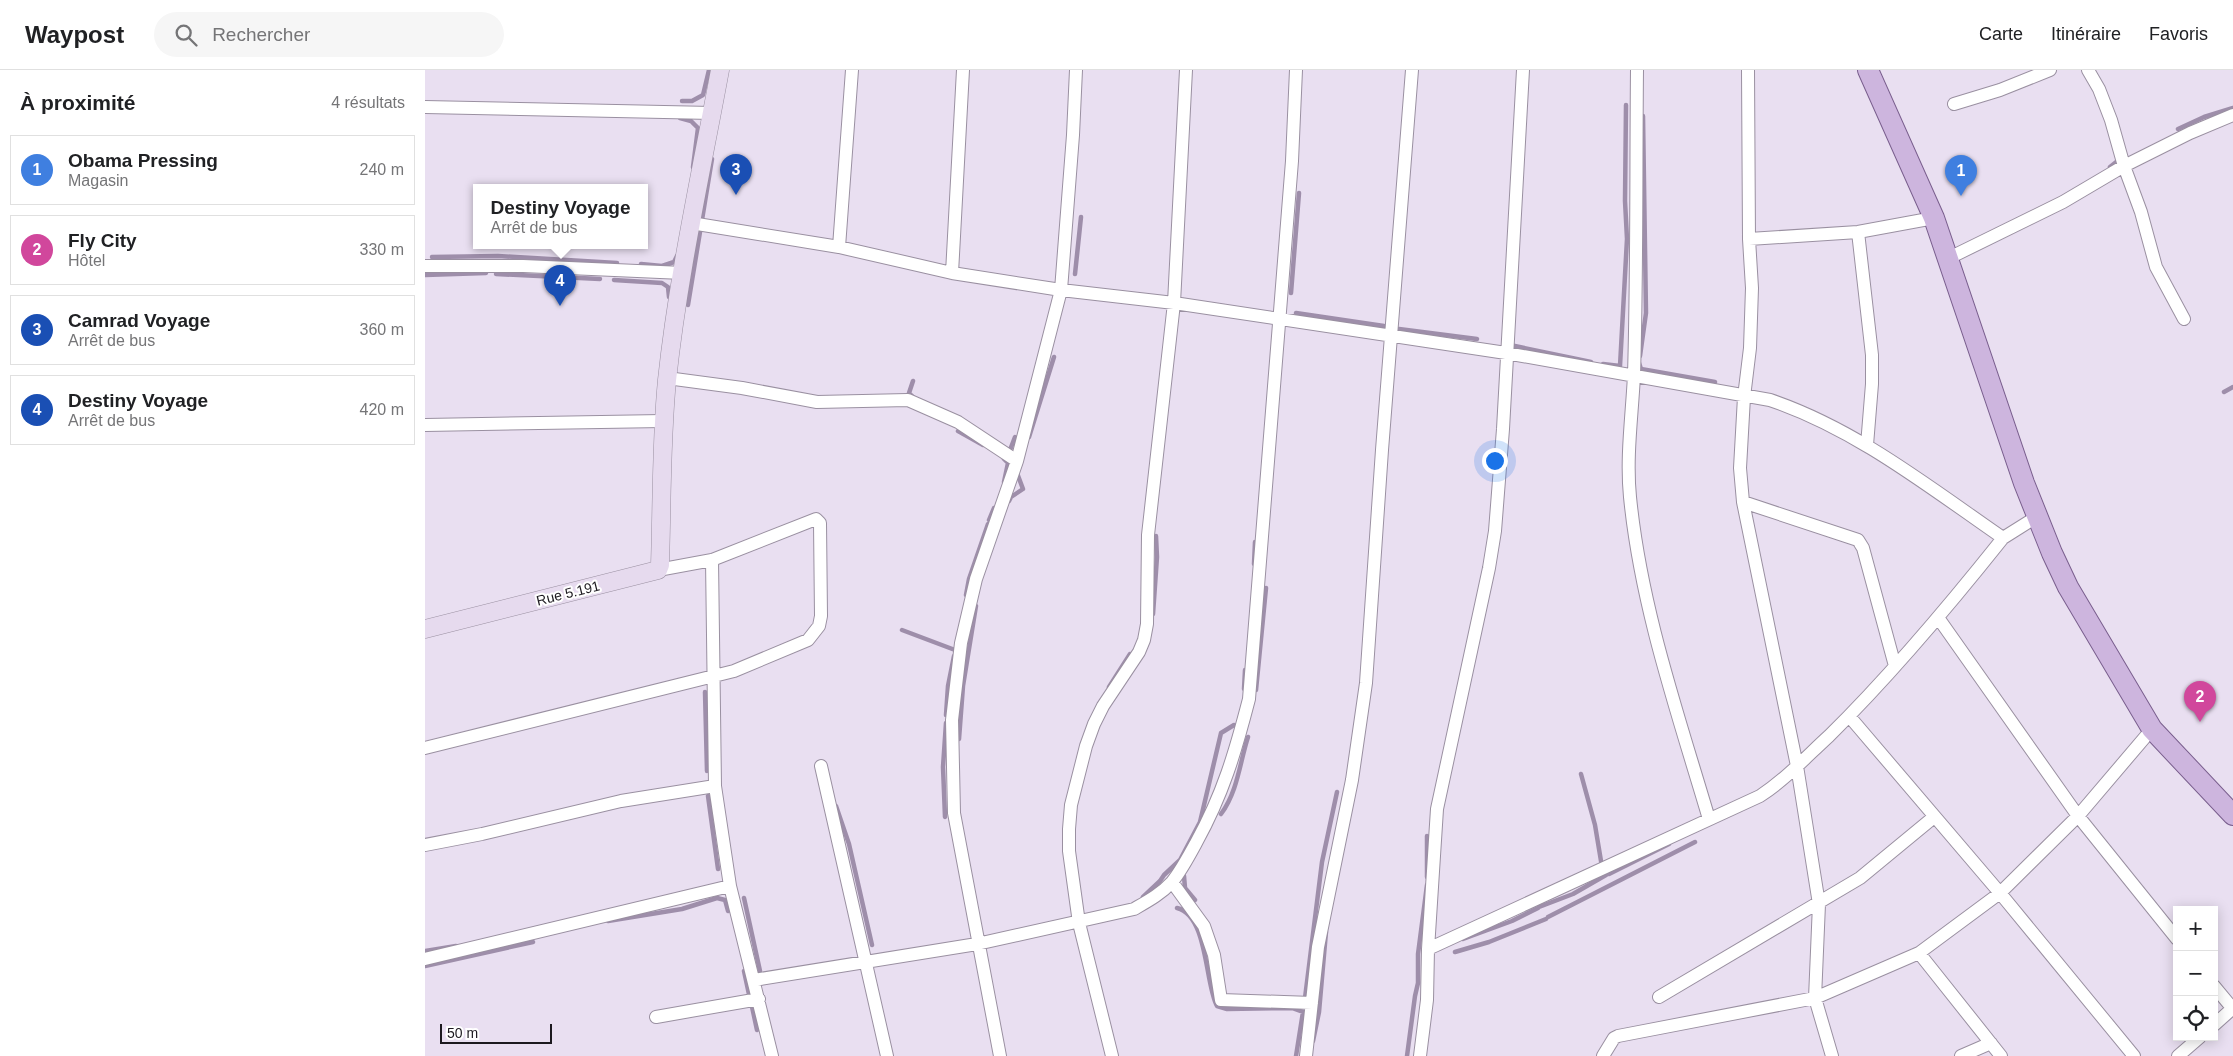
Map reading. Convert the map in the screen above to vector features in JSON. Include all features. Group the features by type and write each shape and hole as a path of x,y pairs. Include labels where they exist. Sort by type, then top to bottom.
{"main road":[{"path":"1868,70 1934,218 2024,483 2069,587 2152,730 2233,815"}],"street":[{"path":"658,570 660,566 663,421 667,378 691,223 720,70"},
{"path":"839,247 852,70"},
{"path":"952,273 963,70"},
{"path":"999,1056 954,813 952,720 961,643 976,579 1017,461 1061,290 1073,135 1075,70"},
{"path":"1112,1056 1079,922 1069,851 1071,805 1086,746 1094,724 1103,706 1139,652 1144,640 1148,604 1148,535 1174,303 1187,70"},
{"path":"754,980 977,944 1134,909 1153,898 1171,882 1190,854 1215,810 1234,758 1249,699 1292,161 1297,70"},
{"path":"1306,1056 1319,947 1351,780 1366,683 1412,70"},
{"path":"1420,1056 1427,1000 1428,949 1437,809 1489,568 1495,531 1503,430 1523,70"},
{"path":"1637,70 1634,377 1629,470 1630,496 1639,569 1667,679 1709,820"},
{"path":"1748,70 1749,239 1752,288 1750,348 1744,397 1740,468 1743,502 1797,766 1819,904 1815,998 1832,1056"},
{"path":"1954,104 2000,90 2050,70"},
{"path":"2088,70 2099,89 2111,120 2124,166 2141,212 2156,267 2184,319"},
{"path":"425,107 712,113"},
{"path":"1949,258 2063,202 2124,166 2190,133 2233,115"},
{"path":"1749,239 1858,232 1934,218"},
{"path":"691,223 839,247 952,273 1061,290 1174,303 1278,318 1506,353 1744,397 1770,400 1805,412 1867,445 2003,538"},
{"path":"1858,232 1872,355 1872,384 1867,445"},
{"path":"425,266 523,266 683,274"},
{"path":"667,378 742,388 817,402 908,400 958,422 1017,461"},
{"path":"425,425 663,421"},
{"path":"1743,502 1858,540 1863,548 1895,666"},
{"path":"1428,949 1760,796 1784,780 1849,716 1939,619 2003,538 2038,516"},
{"name":"Rue 5.191","path":"425,629 658,570 712,560 812,519 819,520 821,616 815,634 808,640 751,665 715,676"},
{"path":"712,560 715,786 730,886 772,1056"},
{"path":"1939,619 2078,816 2173,934"},
{"path":"425,748 715,676"},
{"path":"1849,716 2001,893 2134,1056"},
{"path":"1603,1056 1614,1038 1618,1036 1815,998 1919,953 2001,893 2078,816 2152,730"},
{"path":"821,766 864,962 887,1056"},
{"path":"425,845 482,834 621,801 715,786"},
{"path":"1659,997 1819,904 1879,864 1934,817"},
{"path":"1171,882 1204,926 1214,955 1221,1000 1312,1003"},
{"path":"425,959 730,886"},
{"path":"1919,953 2001,1056"},
{"path":"2218,991 2233,1009 2218,1022"},
{"path":"656,1017 759,999"},
{"path":"2178,1056 2195,1041"},
{"path":"1961,1056 1991,1043"}],"waterway":[{"path":"682,101 692,101 703,95 709,70"},
{"path":"1603,364 1620,366 1627,239 1625,201 1626,105"},
{"path":"2178,129 2204,117 2233,108"},
{"path":"1640,356 1646,313 1643,116"},
{"path":"680,118 691,121 698,128 693,167"},
{"path":"688,305 712,159"},
{"path":"2110,167 2120,159"},
{"path":"1291,293 1299,193"},
{"path":"1075,274 1081,217"},
{"path":"432,257 498,256 617,263"},
{"path":"641,264 662,266 674,262 677,256"},
{"path":"425,275 486,273"},
{"path":"496,274 600,279"},
{"path":"614,280 662,283 668,287 669,297"},
{"path":"1296,313 1384,326"},
{"path":"1399,329 1477,339"},
{"path":"1510,345 1591,362"},
{"path":"1029,437 1054,357"},
{"path":"1639,363 1641,369 1715,382"},
{"path":"913,381 909,393 913,397"},
{"path":"2224,392 2233,387"},
{"path":"958,431 983,445"},
{"path":"1006,449 1010,450 1015,437"},
{"path":"1004,459 1008,463 1004,482"},
{"path":"1009,501 1011,497 1023,489 1017,473"},
{"path":"989,520 994,508"},
{"path":"966,595 969,579 988,524"},
{"path":"1153,614 1157,557 1156,536"},
{"path":"1254,564 1255,542"},
{"path":"1256,690 1266,588"},
{"path":"955,738 959,739 963,686 976,606"},
{"path":"902,630 955,650"},
{"path":"1109,687 1130,654"},
{"path":"946,715 948,686 954,656"},
{"path":"1244,689 1245,670"},
{"path":"705,692 707,771"},
{"path":"945,817 943,767 946,723"},
{"path":"1143,897 1180,860 1200,822 1221,733 1234,725"},
{"path":"1221,814 1235,786 1248,737"},
{"path":"1539,907 1573,894 1606,875 1602,867 1595,825 1581,774"},
{"path":"1303,999 1305,998 1322,862 1337,792"},
{"path":"708,796 718,869"},
{"path":"836,806 849,844 872,945"},
{"path":"1427,836 1427,877"},
{"path":"1548,917 1695,842"},
{"path":"1609,874 1669,844"},
{"path":"1184,876 1185,888 1195,900"},
{"path":"1407,1056 1418,983 1418,954 1427,885"},
{"path":"608,921 682,909 717,898 725,900 728,911"},
{"path":"744,898 760,971"},
{"path":"1177,908 1187,913 1195,923 1217,1006 1227,1009 1292,1008 1303,1012 1296,1056"},
{"path":"1463,939 1512,921 1538,908"},
{"path":"1455,952 1489,942 1546,919"},
{"path":"1313,1041 1319,1012 1326,932"},
{"path":"425,966 533,942"},
{"path":"425,951 456,946"},
{"path":"744,971 750,999"},
{"path":"751,1002 757,1030"}],"place":[{"name":"Camrad Voyage","path":"736,195"},
{"name":"Obama Pressing","path":"1961,196"},
{"name":"Destiny Voyage","path":"560,306"},
{"name":"Fly City","path":"2200,722"}]}
